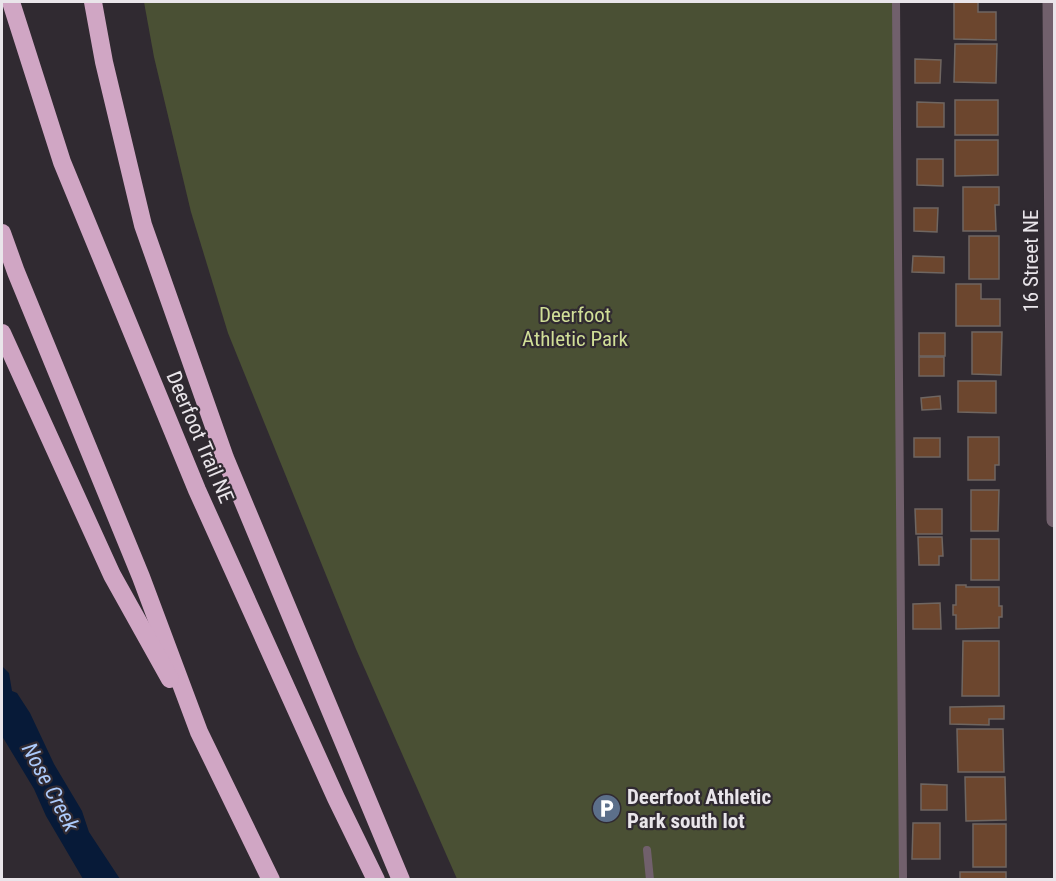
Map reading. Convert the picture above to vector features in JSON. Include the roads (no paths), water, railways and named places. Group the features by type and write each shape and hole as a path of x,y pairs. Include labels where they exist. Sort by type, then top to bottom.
{"highway":[{"name":"Deerfoot Trail NE","path":"11,2 62,162 197,490 336,798 376,879"},
{"path":"93,2 104,62 143,225 225,458 401,879"},
{"path":"2,233 141,577 199,732"},
{"path":"2,333 112,575 199,732 271,879"}],"street":[{"name":"16 Street NE","path":"1050,2 1053,92 1054,520"}],"lane":[{"path":"896,2 903,879"},
{"path":"647,849 651,879"}],"water":[{"name":"Nose Creek","path":"2,666 9,673 12,691 17,693 30,713 54,764 82,811 89,832 120,879 83,879 46,816 34,789 2,736"}],"place":[{"name":"Deerfoot Athletic Park south lot","path":"606,809"}],"park label":[{"name":"Deerfoot Athletic Park","path":"575,327"}]}
